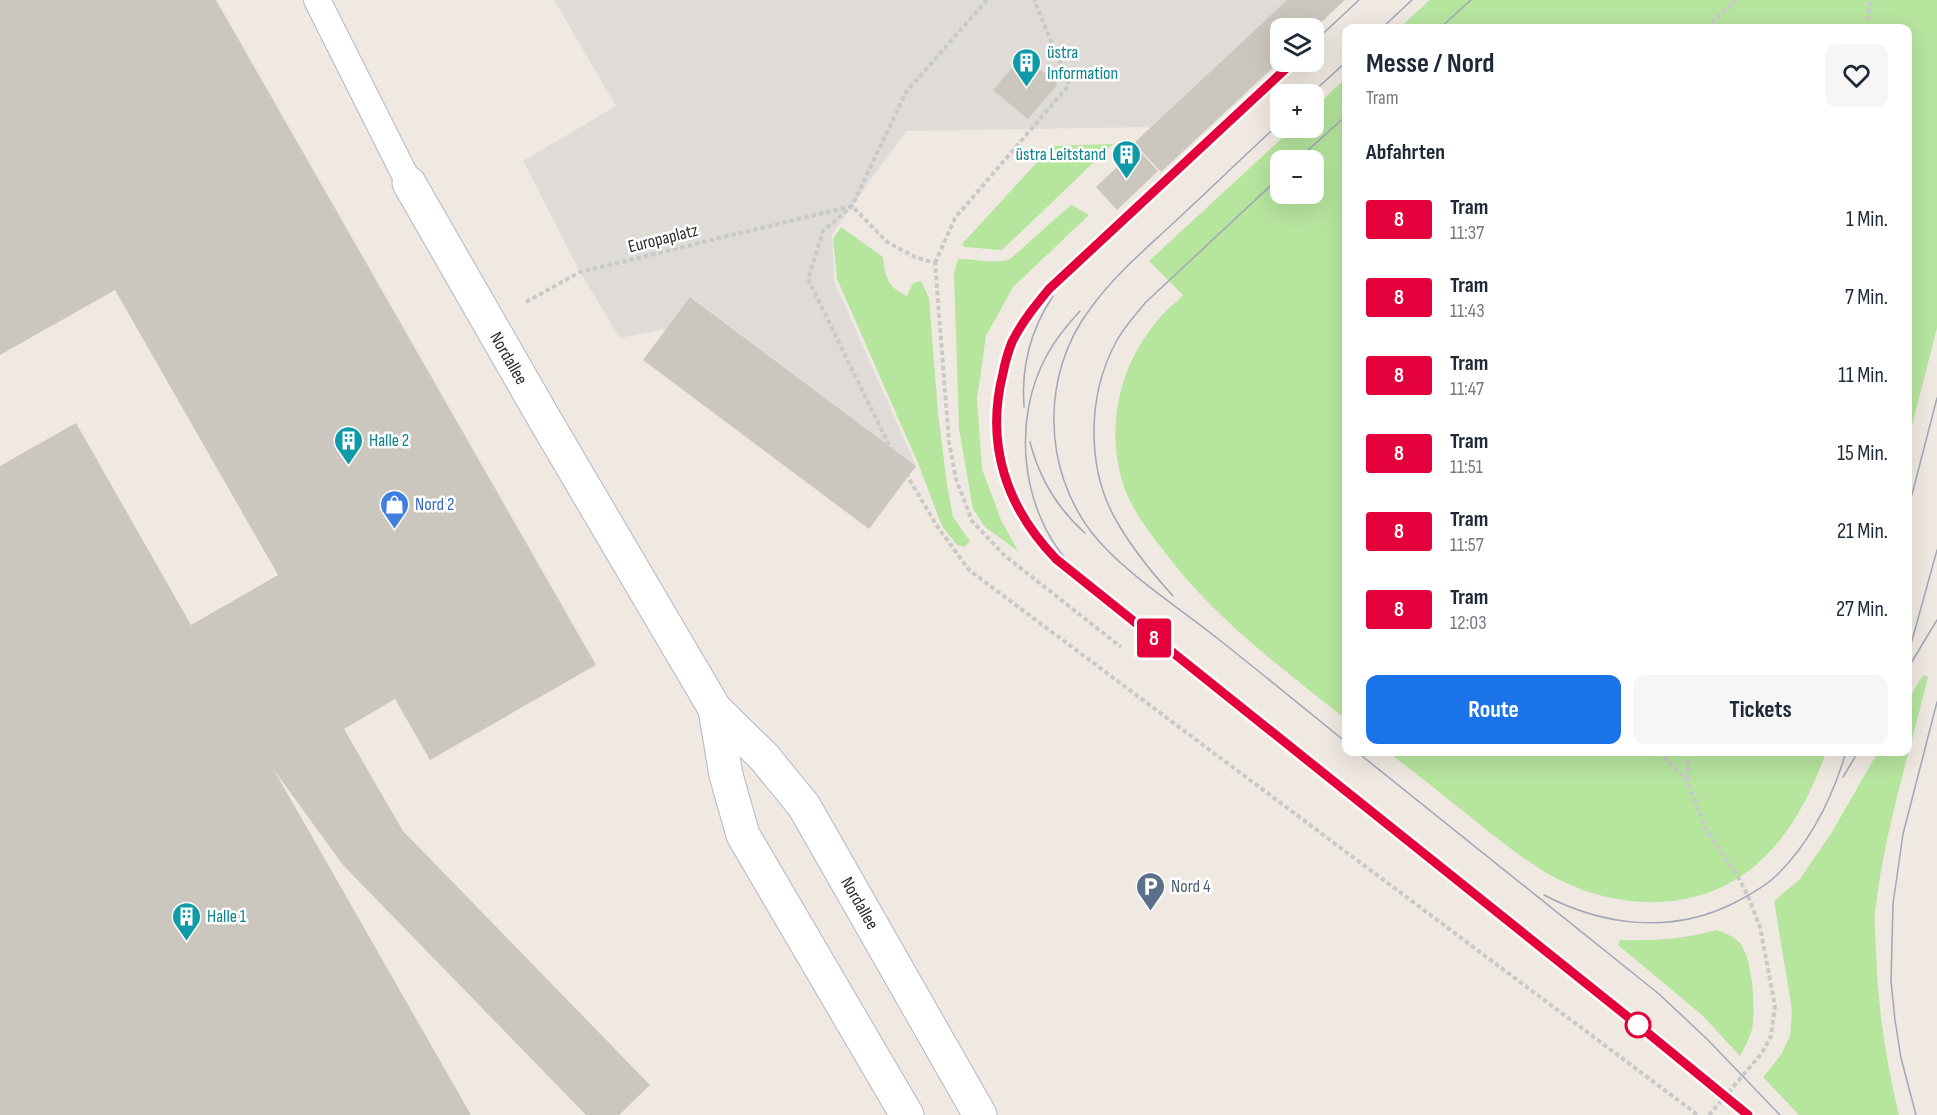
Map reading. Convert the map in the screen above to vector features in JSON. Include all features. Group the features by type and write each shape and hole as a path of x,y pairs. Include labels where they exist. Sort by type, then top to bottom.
{"street":[{"name":"Nordallee","path":"409,183 715,709 764,757 804,806 980,1115"},
{"name":"Nordallee","path":"715,709 726,775 743,835 907,1115"}],"lane":[{"name":"Nordallee","path":"316,0 409,183"}],"path":[{"path":"987,0 906,92 852,206 823,231 808,279 889,445 937,526 969,570 1698,1115"},
{"path":"1034,0 1069,85 956,218 935,263 949,442 956,478 972,521 1004,555 1121,647"},
{"path":"1710,24 1736,0"},
{"path":"1867,24 1871,0"},
{"path":"852,206 887,242 915,257 935,263"},
{"name":"Europaplatz","path":"489,323 580,272 852,206"},
{"path":"1662,756 1687,780"},
{"path":"1689,756 1687,780 1706,830 1736,873 1761,927 1775,1006 1771,1036 1762,1053 1709,1115"}],"green space":[{"path":"1430,0 1937,0 1937,328 1912,425 1912,24 1403,24"},
{"path":"1342,82 1342,716 1248,639 1201,595 1148,530 1130,501 1121,475 1116,448 1117,407 1120,394 1131,361 1142,341 1165,311 1183,295 1149,261 1282,138 1324,138 1324,99"},
{"path":"1113,144 1002,250 964,247 962,244 1052,146"},
{"path":"1071,205 1089,215 1013,287 986,336 977,399 982,469 1001,520 1018,551 985,527 973,509 959,429 954,273 958,259 1004,261 1010,259"},
{"path":"841,227 883,257 886,275 895,289 907,296 913,283 921,281 929,298 938,413 947,485 953,517 970,541 965,547 957,545 942,526 918,463 837,279 833,239"},
{"path":"1923,675 1928,677 1912,740 1912,693"},
{"path":"1393,756 1824,756 1799,812 1770,852 1738,878 1716,890 1693,897 1644,902 1594,894 1547,873 1502,842"},
{"path":"1876,756 1908,756 1884,853 1875,912 1881,1015 1899,1115 1799,1115 1763,1077 1781,1055 1790,1036 1792,1010 1774,901 1800,879 1832,832"},
{"path":"1717,930 1738,941 1743,948 1750,970 1753,1021 1750,1036 1740,1056 1703,1016 1618,945 1620,940 1669,939"}],"shaded area":[{"path":"554,0 1287,0 1151,127 906,131 832,234 834,281 916,466 691,297 666,329 620,338 580,272 523,161 616,106"}],"building":[{"path":"0,0 216,0 596,665 430,760 395,699 344,729 403,831 650,1085 619,1115 586,1115 343,865 274,770 471,1115 0,1115 0,466 76,423 191,625 278,575 115,290 0,355"},
{"path":"1287,0 1345,0 1324,20 1270,18 1270,70 1161,172 1134,143"},
{"name":"üstra Information","path":"1023,55 1058,84 1028,119 993,90"},
{"name":"üstra Leitstand","path":"1137,148 1158,171 1117,210 1096,187"},
{"path":"690,297 916,466 869,529 643,360"}],"tram line":[{"path":"1324,33 1359,0"},
{"path":"1386,24 1412,0"},
{"path":"1444,24 1471,0"},
{"path":"1322,84 1342,66"},
{"path":"1282,72 1049,289 1024,321 1012,342 1001,378 997,423 1002,466 1017,505 1028,524 1056,559 1748,1115"},
{"name":"8","path":"1282,72 1049,289 1021,326 1005,363 996,411 996,436 1011,496 1030,529 1056,559 1748,1115"},
{"path":"1308,150 1342,120"},
{"path":"1270,132 1127,266 1090,309 1074,335 1063,362 1056,391 1054,421 1056,451 1064,480 1076,507 1092,533 1105,547 1151,588 1342,739"},
{"path":"1173,596 1145,563 1120,527 1109,506 1096,460 1094,435 1099,387 1116,342 1146,302 1270,186"},
{"path":"1024,407 1024,377 1029,349 1033,335 1053,296"},
{"path":"1068,562 1052,540 1031,489 1026,462 1026,434 1029,406 1036,380 1054,343 1080,311"},
{"path":"1912,495 1937,398"},
{"path":"1030,442 1044,480 1051,492 1066,514 1085,533"},
{"path":"1912,641 1937,550"},
{"path":"1912,661 1937,620"},
{"path":"1916,1115 1901,1058 1895,1020 1891,981 1893,904 1903,834 1937,702"},
{"path":"1362,756 1659,994 1708,1040 1780,1115"},
{"path":"1544,895 1590,914 1637,922 1661,923 1685,920 1732,904 1773,879 1801,847 1835,785 1845,756"},
{"path":"1843,777 1856,756"}],"place":[{"name":"üstra Information","path":"1026,88"},
{"name":"üstra Leitstand","path":"1127,180"},
{"name":"Halle 2","path":"348,466"},
{"name":"Nord 2","path":"394,530"},
{"name":"Nord 4","path":"1150,912"},
{"name":"Halle 1","path":"186,942"}]}
